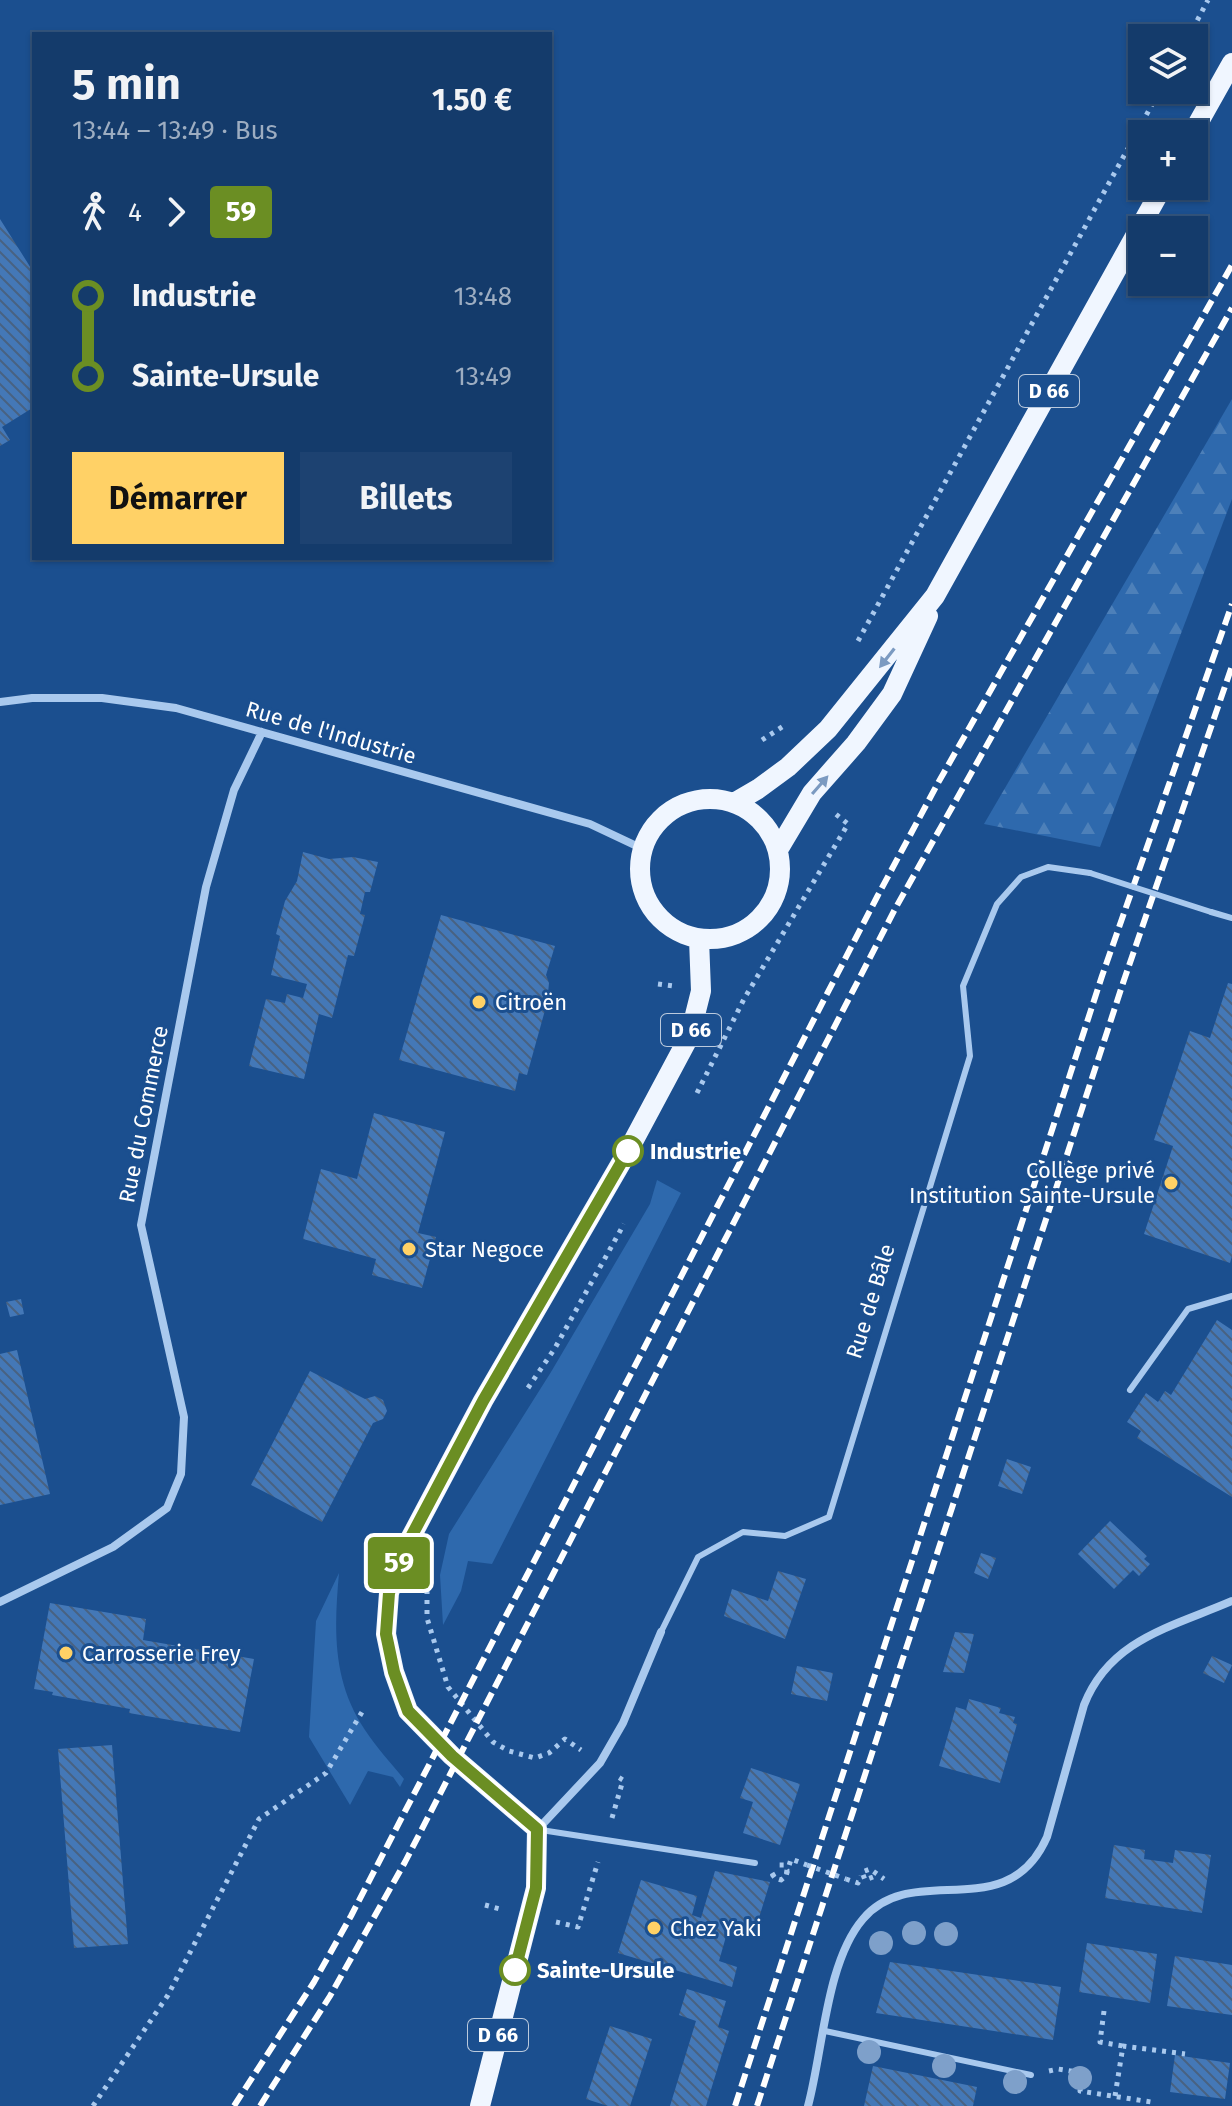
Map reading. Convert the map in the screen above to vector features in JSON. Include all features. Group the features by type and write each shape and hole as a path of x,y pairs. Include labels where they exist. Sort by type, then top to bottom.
{"main road":[{"path":"1200,120 1232,63"},
{"name":"D 66","path":"778,850 812,793 856,743 892,694 921,635 935,596 1155,200"},
{"name":"D 66","path":"734,803 788,767 828,729 935,596"},
{"path":"711,799 734,803 761,822 778,850 780,873 775,896 762,916 744,931 722,938 699,939 677,931 658,916 645,896 640,873 643,849 653,828 669,812 689,802 711,799"},
{"name":"D 66","path":"480,2106 536,1888 537,1829 452,1756 408,1711 394,1672 386,1634 389,1593 402,1554 483,1401 628,1151 690,1035 701,991 699,939"}],"street":[{"name":"Rue de l'Industrie","path":"0,702 32,698 102,698 176,708 590,824 643,849"},
{"name":"Rue du Commerce","path":"0,1602 113,1547 167,1508 181,1474 184,1417 141,1225 206,887 234,790 262,732"},
{"path":"808,2106 831,1993 844,1951 857,1926 873,1908 894,1897 997,1885 1024,1871 1041,1852 1047,1837 1084,1705 1090,1689 1106,1665 1139,1641 1232,1601"},
{"name":"Rue de Bâle","path":"537,1829 600,1763 623,1723 661,1632"}],"lane":[{"name":"Rue de Bâle","path":"661,1632 698,1557 743,1532 785,1536 829,1517 970,1056 963,986 997,904 1021,877 1048,867 1090,873 1232,918"},
{"path":"1130,1390 1188,1309 1232,1296"},
{"path":"537,1829 755,1863"},
{"path":"825,2031 1031,2075"}],"path":[{"path":"1195,24 1208,0"},
{"path":"856,643 1152,104"},
{"path":"762,740 788,724"},
{"path":"694,1099 744,999 848,824 829,809"},
{"path":"525,1394 555,1348 624,1223"},
{"path":"428,1570 427,1618 448,1687 493,1742 509,1751 535,1758 549,1753 565,1739 623,1780 578,1927 485,1905"},
{"path":"93,2106 168,1995 259,1819 326,1773 362,1712"},
{"path":"786,1876 784,1865 773,1867 775,1878 781,1880 786,1876 791,1859 858,1883 862,1872 870,1869 873,1877 865,1880 862,1872"},
{"path":"1104,2011 1100,2042 1185,2054"},
{"path":"1115,2096 1123,2046"},
{"path":"1058,2069 1083,2073 1080,2091 1151,2102"}],"green space":[{"path":"1232,399 1232,499 1100,847 984,824"},
{"path":"657,1180 681,1193 492,1564 468,1561 461,1591 443,1625 440,1575 449,1534 551,1372 650,1204"},
{"path":"339,1573 336,1634 346,1693 365,1730 404,1779 400,1787 393,1777 368,1771 350,1805 309,1737 316,1621"}],"building":[{"path":"0,219 32,270 32,408 2,427 10,440 0,446"},
{"path":"303,852 329,859 353,857 378,862 370,892 365,892 360,914 365,915 354,956 348,955 332,1018 319,1014 304,1079 249,1066 266,999 285,1003 287,994 303,998 307,984 271,975 280,936 276,934 285,901 297,881"},
{"path":"441,915 555,946 546,975 549,983 547,1003 527,1075 519,1073 515,1091 399,1060"},
{"path":"1228,983 1232,984 1230,1263 1144,1234 1173,1146 1154,1140 1190,1031 1210,1038"},
{"path":"374,1113 445,1132 418,1233 436,1237 422,1288 372,1275 376,1259 303,1239 321,1169 357,1179"},
{"path":"21,1299 24,1314 10,1317 6,1302"},
{"path":"1217,1320 1232,1330 1232,1497 1137,1438 1141,1431 1127,1422 1146,1393 1158,1402 1165,1391 1171,1395"},
{"path":"17,1350 50,1494 0,1505 0,1354"},
{"path":"310,1371 365,1399 375,1396 383,1400 387,1411 383,1419 373,1423 322,1522 251,1485"},
{"path":"1007,1459 1031,1467 1022,1494 998,1486"},
{"path":"1110,1521 1147,1556 1144,1559 1150,1564 1139,1576 1133,1570 1114,1589 1078,1554"},
{"path":"981,1553 996,1558 988,1579 974,1573"},
{"path":"778,1571 806,1579 785,1639 724,1616 732,1589 768,1601"},
{"path":"50,1603 146,1619 143,1640 254,1659 240,1732 129,1713 130,1709 34,1689"},
{"path":"955,1632 974,1634 964,1673 943,1672"},
{"path":"1212,1656 1232,1665 1224,1683 1203,1673"},
{"path":"797,1666 833,1673 827,1701 791,1694"},
{"path":"969,1699 1001,1708 999,1713 1015,1717 1013,1723 1017,1724 1000,1783 939,1766 956,1707 966,1710"},
{"path":"112,1745 128,1944 74,1948 58,1749"},
{"path":"751,1768 800,1784 780,1845 743,1833 753,1802 740,1798"},
{"path":"1114,1845 1145,1850 1144,1859 1173,1863 1175,1850 1211,1855 1202,1913 1105,1898"},
{"path":"715,1871 770,1882 754,1934 729,1926 719,1961 737,1967 732,1987 618,1953 641,1880 697,1896 692,1915 701,1918"},
{"path":"1087,1943 1157,1954 1150,2003 1079,1992"},
{"path":"1175,1956 1232,1965 1232,2015 1167,2006"},
{"path":"890,1962 1061,1987 1053,2040 876,2013"},
{"path":"687,1989 726,2001 718,2027 729,2031 706,2106 670,2106 696,2021 679,2015"},
{"path":"610,2026 652,2039 630,2106 608,2106 586,2099"},
{"path":"1175,2055 1230,2063 1225,2099 1170,2092"},
{"path":"873,2066 977,2087 973,2106 864,2106"}],"railway":[{"path":"234,2106 314,1982 351,1916 877,897 938,783 1232,265"},
{"path":"260,2106 330,1996 405,1862 895,909 1232,308"},
{"path":"735,2106 1102,976 1232,604"},
{"path":"757,2106 1123,983 1232,666"}],"bus line":[{"name":"59","path":"515,1970 536,1888 537,1829 452,1756 408,1711 394,1672 386,1634 389,1593 402,1554 483,1401 628,1151"}],"place":[{"name":"Citroën","path":"479,1002"},
{"name":"Industrie","path":"628,1151"},
{"name":"Collège privé Institution Sainte-Ursule","path":"1171,1183"},
{"name":"Star Negoce","path":"409,1249"},
{"name":"Carrosserie Frey","path":"66,1653"},
{"name":"Chez Yaki","path":"654,1928"},
{"name":"Sainte-Ursule","path":"515,1970"}]}
